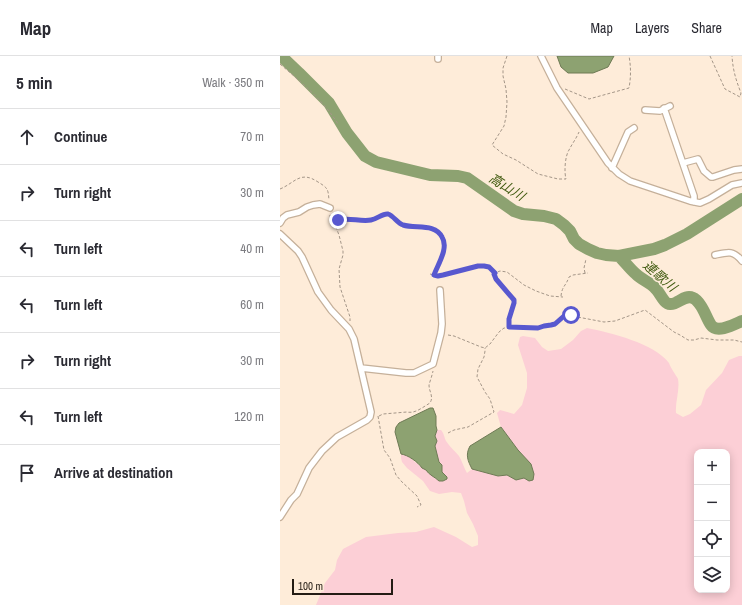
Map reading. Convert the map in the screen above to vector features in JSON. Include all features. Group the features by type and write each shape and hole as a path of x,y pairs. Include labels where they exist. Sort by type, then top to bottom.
{"street":[{"path":"541,56 557,88 608,163 619,174 630,181 694,202 709,199 732,185 742,183"},
{"path":"646,110 660,111 670,106"},
{"path":"664,108 694,196 694,202"},
{"path":"612,168 628,132 634,128"},
{"path":"683,163 698,159 704,171 711,177 742,169"},
{"path":"280,222 287,215 313,205 320,204 330,208"},
{"path":"280,234 298,251 318,292 330,310 348,329 354,339 371,415 367,420 337,437 322,451 309,468 297,494 291,500 280,517"},
{"path":"715,255 727,252 732,253 742,261"},
{"path":"361,368 406,374 414,373 433,364 441,334 440,290"}],"path":[{"path":"506,56 503,68 507,102 506,117 504,126 492,145 503,154 516,160 538,174 558,179 566,179 565,168 568,150 574,142 582,125"},
{"path":"557,88 566,89 589,99 629,88 631,78 629,56"},
{"path":"710,56 725,89 740,97 741,93 732,67 732,56"},
{"path":"280,64 325,105 338,124"},
{"path":"280,189 296,179 303,177 313,178 325,186 328,190 330,218 334,221 339,235 343,256 339,269 340,287 350,317 350,325 348,329"},
{"path":"334,221 343,219 362,221 372,220 388,214 402,224 434,228 442,236 444,241 443,253 434,275"},
{"path":"585,274 584,268 586,259"},
{"path":"430,274 438,276 478,266 489,267 495,273 496,279 514,300 509,319 509,327"},
{"path":"495,273 504,271 507,272 524,285 536,291 550,296 563,297"},
{"path":"561,297 563,287 568,281 569,277 588,273"},
{"path":"484,348 490,344 502,329 509,327 538,328 555,324 567,315 597,322 610,322 644,310 674,332 688,340 701,338 734,340 742,342"},
{"path":"441,334 454,336 484,348"},
{"path":"448,433 468,427 494,412 490,399 477,376 478,369 484,357 484,348"},
{"path":"417,507 421,505 420,499 396,475 390,458 384,450 378,416 383,414 413,412 430,403 432,398 429,386 435,367 433,364"}],"shaded area":[{"path":"557,56 614,56 608,67 593,73 568,73 561,67"},
{"path":"587,328 620,336 643,344 662,356 669,363 678,379 676,413 683,417 690,414 701,405 706,390 722,373 729,360 742,356 742,605 316,605 325,583 335,570 337,560 343,549 366,537 416,532 434,527 456,537 472,547 478,545 478,536 467,513 461,493 452,492 439,494 430,491 423,481 402,462 401,454 409,456 439,481 447,477 442,472 442,465 438,458 436,448 437,430 441,430 446,441 459,456 467,473 472,469 498,476 507,475 516,480 524,478 529,481 531,464 518,450 501,427 497,413 500,410 514,414 522,405 527,388 527,373 518,345 520,337 535,338 542,347 548,351 561,349 573,340 581,331"},
{"path":"430,408 433,408 436,416 437,430 435,436 437,441 435,446 439,462 442,465 442,472 447,477 447,479 443,481 439,481 413,459 401,454 395,432 399,423"},
{"path":"501,427 518,450 531,464 534,474 533,480 529,481 524,478 516,480 507,475 498,476 472,469 467,455 470,446"}],"waterway":[{"name":"高山川","path":"281,56 329,103 347,133 365,156 376,162 430,175 458,176 467,178 514,211 523,214 556,219 570,231 574,239 579,244 597,253 619,256 654,249 665,245 687,234 742,199"},
{"name":"連歌川","path":"619,256 638,276 654,287 668,304 676,303 687,297 694,299 701,306 711,325 717,329 726,328 742,321"}],"route":[{"path":"338,220 372,220 388,214 402,224 434,228 442,236 444,246 443,253 434,275 443,275 478,266 489,267 495,273 496,279 514,300 509,319 509,327 538,328 555,324 564,316 571,315"}]}
